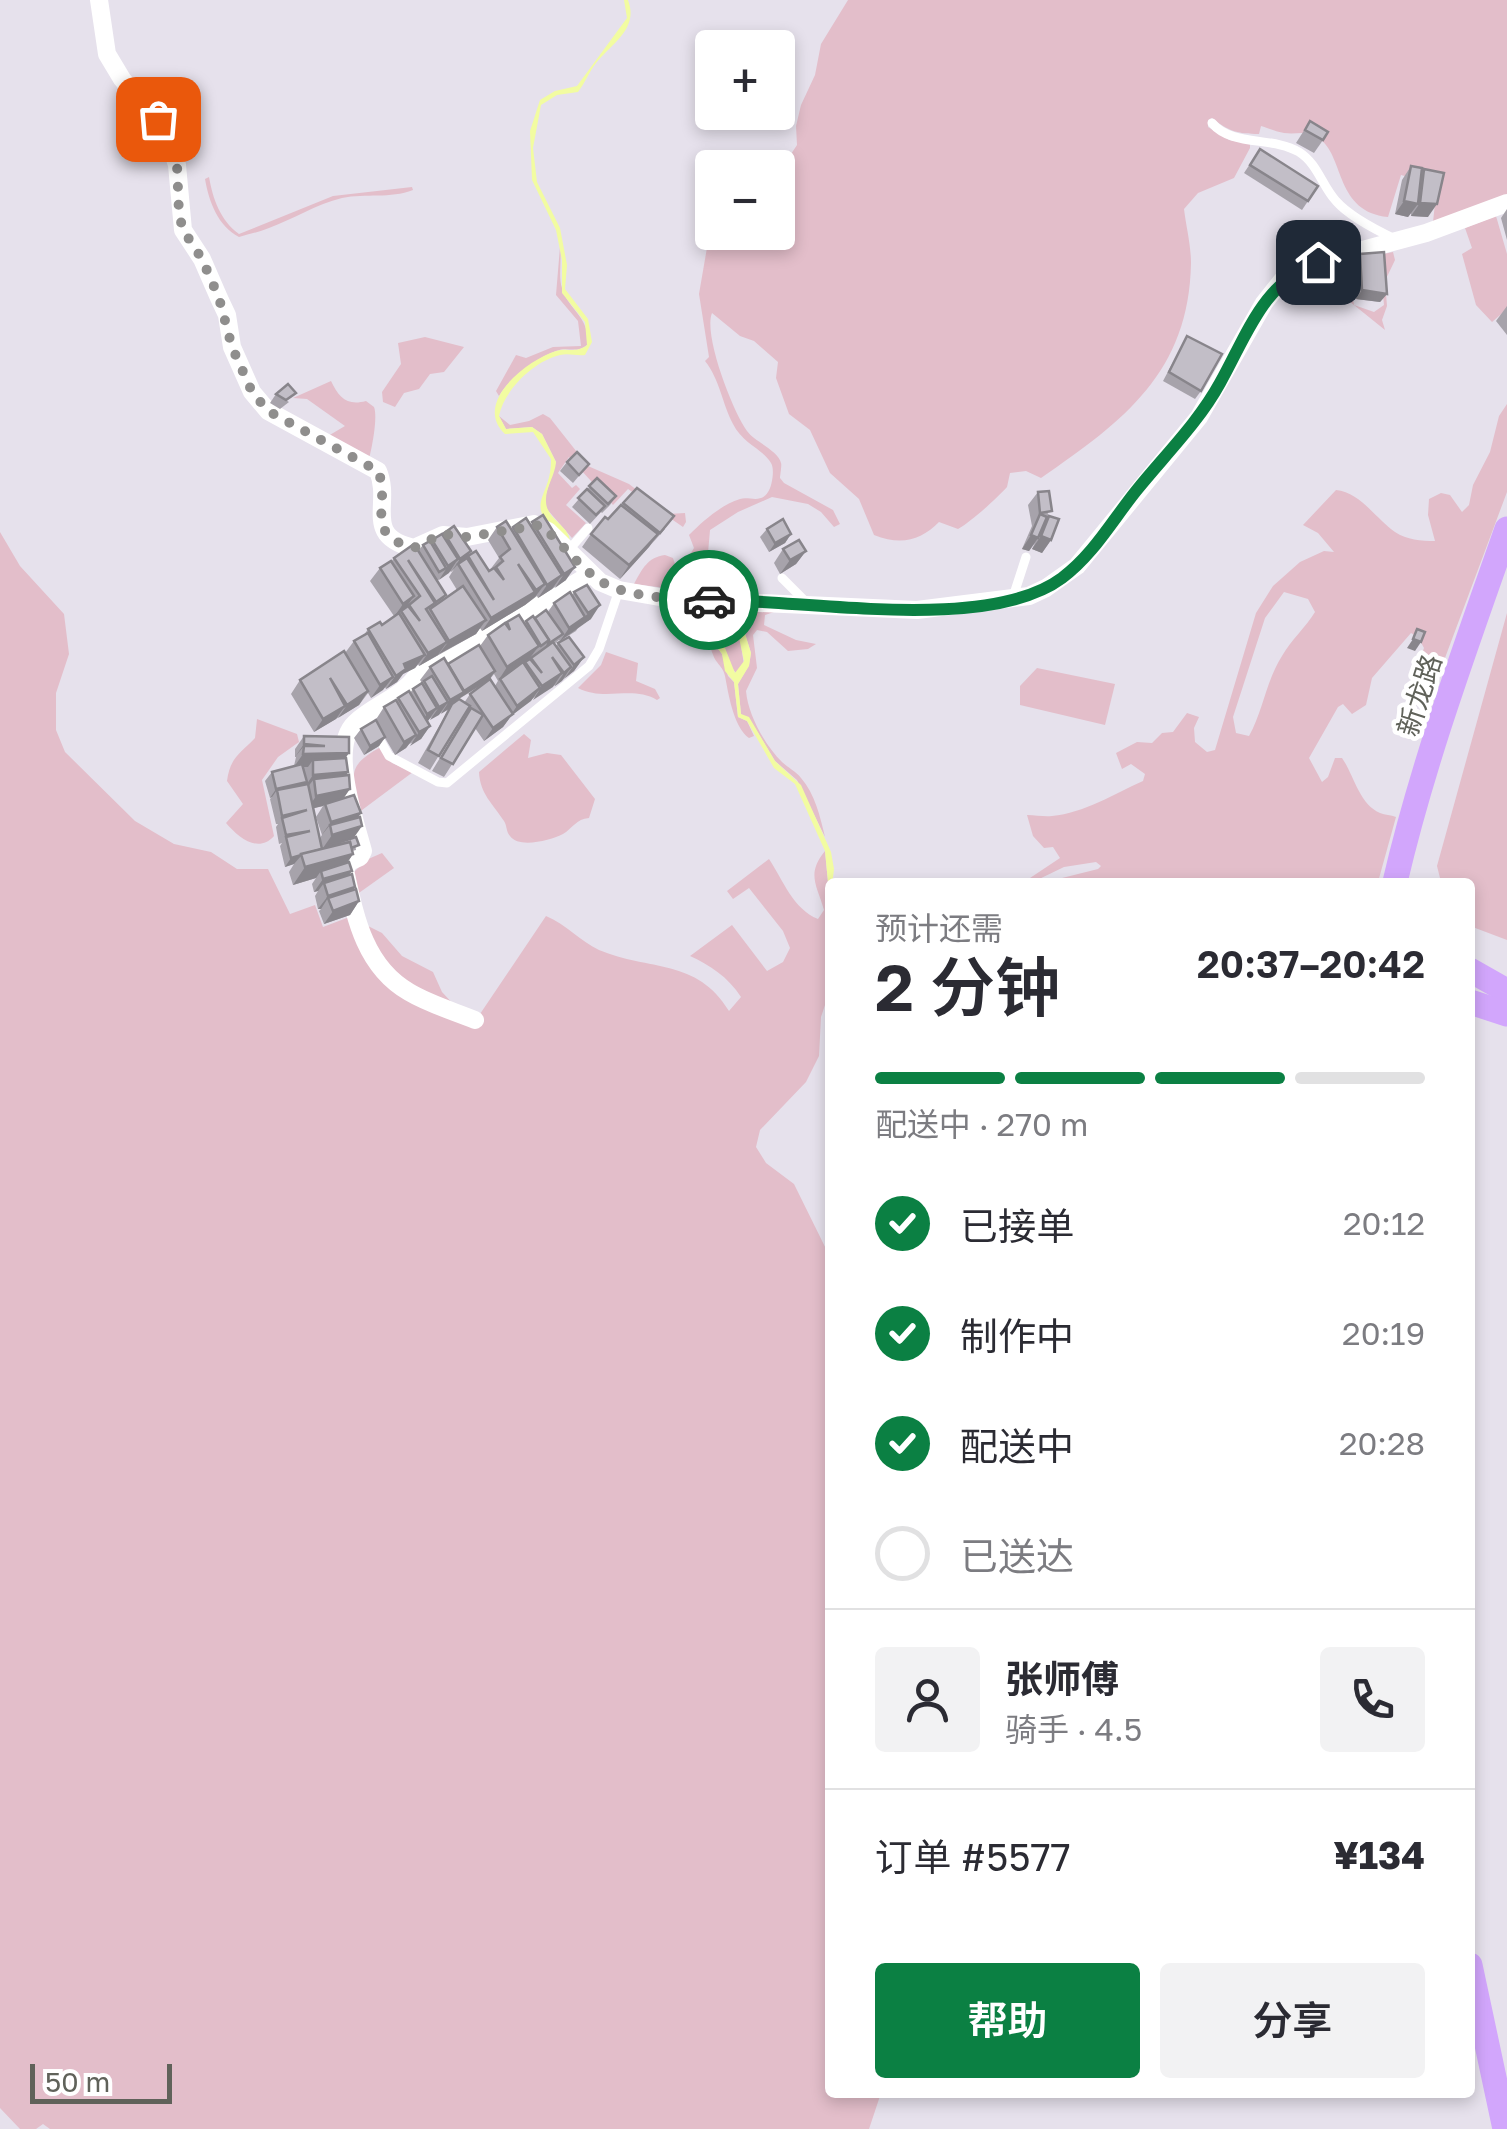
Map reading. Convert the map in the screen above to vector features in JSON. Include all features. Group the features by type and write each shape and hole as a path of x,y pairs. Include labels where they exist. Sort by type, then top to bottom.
{"main road":[{"name":"新龙路","path":"1396,878 1442,720 1507,529"},
{"name":"新龙路","path":"1407,878 1417,828 1507,552"},
{"path":"1414,878 1417,828"},
{"path":"1475,974 1506,1002"},
{"path":"1475,983 1506,1002"},
{"path":"1475,1002 1506,1002"},
{"path":"1475,1010 1506,1002"},
{"path":"1475,1989 1504,2129"},
{"path":"1475,2026 1497,2129"}],"street":[{"path":"99,0 102,38 114,68 167,133 177,165 183,230 202,259 219,298 232,347 256,401 378,471 382,528 395,542 414,548 442,534 467,537 534,524 548,531 591,574 619,590 671,598 917,610 1012,599 1046,588 1087,554 1199,417 1264,303 1284,278 1318,262 1507,203"},
{"path":"474,1020 410,993 372,958 363,939 345,870 363,851 350,805 344,746 351,726 365,709 410,686 416,677 591,574"}],"lane":[{"path":"1212,123 1220,132 1233,137 1275,142 1298,152 1315,166 1341,207 1398,240"},
{"path":"568,552 588,528"},
{"path":"1012,599 1026,557"},
{"path":"782,578 806,603"},
{"path":"365,709 389,756 447,783 589,666 619,590"}],"shaded area":[{"path":"624,0 628,0 630,10 627,27 596,63 578,92 557,95 541,105 533,148 537,182 560,228 567,265 565,289 588,319 592,342 585,355 560,355 531,370 507,396 499,416 506,429 532,427 542,434 556,462 547,492 547,508 570,542 554,529 541,510 551,459 533,432 505,434 495,409 507,384 531,363 556,351 587,345 585,322 562,293 562,260 556,230 532,180 530,131 540,100 555,91 577,86 627,18"},
{"path":"848,0 1507,0 1507,196 1433,222 1437,185 1401,175 1388,217 1371,213 1350,195 1328,148 1316,137 1261,126 1259,134 1245,133 1228,129 1212,118 1208,120 1208,127 1229,140 1250,144 1250,148 1234,178 1198,193 1184,209 1191,256 1187,301 1165,364 1124,414 1041,478 1026,471 1010,473 1007,487 958,529 939,522 910,539 874,535 859,499 830,473 810,430 789,414 776,378 778,362 712,313 715,355 741,421 779,459 784,483 833,510 840,524 834,527 808,504 772,497 710,530 708,553 722,565 731,591 693,594 672,589 694,548 689,535 726,505 765,496 773,478 767,458 733,424 705,361 709,357 699,294 707,250 795,250 796,126 815,75 821,44"},
{"path":"209,177 218,208 239,234 333,196 412,187 413,190 342,198 239,237 225,227 216,213 205,179"},
{"path":"1496,216 1507,254 1507,309 1492,322 1476,305 1462,254 1472,248 1465,228"},
{"path":"560,247 562,288 583,321 587,345 540,358 516,376 499,396 496,391 516,355 526,358 553,347 581,346 578,321 556,295"},
{"path":"1393,252 1395,260 1385,281 1385,330 1313,272 1347,263 1354,305 1374,312 1384,305 1379,255"},
{"path":"425,337 464,347 444,372 430,374 419,389 404,393 395,407 383,402 382,392 401,364 398,343"},
{"path":"331,381 344,399 366,401 374,407 369,459 328,436 345,426 307,399 293,398"},
{"path":"1507,404 1507,492 1436,682 1416,669 1424,648 1411,633 1372,678 1366,705 1352,714 1343,704 1338,707 1309,758 1322,782 1335,758 1342,758 1367,803 1380,813 1396,817 1379,878 1062,878 1098,869 1101,866 1096,862 1030,878 1060,858 1053,847 1044,848 1033,836 1027,815 1076,811 1143,781 1145,774 1131,764 1122,769 1116,753 1137,742 1152,743 1162,733 1173,732 1187,713 1199,717 1194,728 1195,742 1207,752 1215,750 1256,613 1273,586 1300,562 1324,551 1334,552 1318,533 1303,525 1336,490 1360,501 1400,535 1435,541 1428,515 1429,499 1441,493 1450,495 1462,512 1469,505 1473,485 1490,452 1499,416","holes":["1284,592 1308,599 1315,612 1277,666 1249,736 1236,733 1233,717 1265,618"]},
{"path":"543,414 588,466 629,484 668,514 685,513 683,527 628,489 613,505 569,457 558,473 572,488 576,485 580,489 566,505 586,523 572,538 546,508 545,497 556,462 542,434 532,427 506,429 499,416 510,425"},
{"path":"0,532 20,566 64,614 69,654 56,693 56,730 65,752 135,821 174,844 211,852 237,869 268,869 290,914 315,905 323,927 352,916 366,959 478,1024 484,1022 480,1014 546,916 599,950 687,974 716,994 729,1011 741,997 718,972 690,956 732,925 767,971 783,962 790,948 783,931 749,888 733,899 727,891 769,859 795,901 818,919 824,910 814,873 825,851 825,1005 819,1056 806,1082 760,1130 756,1147 766,1163 794,1184 825,1247 825,2098 879,2098 869,2129 50,2129 43,2124 36,2129 20,2129 0,2108"},
{"path":"665,555 673,558 675,564 665,588 634,584 650,561"},
{"path":"777,611 765,615 764,625 796,640 816,644 788,651 767,632 757,630 753,635 757,668 746,691 750,710 764,738 810,791 825,837 797,780 775,761 752,723 741,714 738,684 751,653 742,624 739,632 744,665 737,674 723,643 697,612"},
{"path":"682,612 690,612 722,654 728,676 734,682 738,717 747,721 754,736 749,738 743,733 732,709 723,671 707,641"},
{"path":"690,612 697,612 723,643 735,673 744,661 735,619 743,627 751,653 749,666 738,684 741,714 749,717 775,761 801,785 831,852 833,878 828,878 825,851 795,784 774,768 747,721 738,717 734,682 725,671 722,654"},
{"path":"1507,613 1507,940 1475,928 1475,878 1440,878 1437,866"},
{"path":"606,652 638,663 636,681 655,689 660,698 598,694 578,688 601,665"},
{"path":"1037,668 1115,684 1105,725 1020,705 1020,686"},
{"path":"257,719 297,734 299,742 278,757 262,780 274,836 261,844 242,838 226,823 243,804 227,781 228,773 237,756 255,738"},
{"path":"524,734 531,740 528,758 547,753 561,755 595,799 589,818 563,834 535,842 520,842 510,836 484,793 479,772"},
{"path":"381,747 392,763 413,772 358,813 356,767"},
{"path":"382,853 394,868 356,895 353,873 366,860"},
{"path":"366,925 382,933 402,956 433,972 442,992 455,1006 417,990 376,954"}],"building":[{"path":"1310,121 1328,132 1323,140 1305,130"},
{"path":"1260,149 1318,186 1308,201 1250,165"},
{"path":"1411,166 1422,168 1418,204 1404,201"},
{"path":"1424,169 1444,173 1437,204 1420,203"},
{"path":"1384,252 1387,294 1362,290 1360,254"},
{"path":"1187,336 1222,354 1201,391 1169,372"},
{"path":"288,384 296,393 286,400 276,394"},
{"path":"577,452 589,464 579,475 567,462"},
{"path":"597,478 616,496 608,504 589,486"},
{"path":"637,488 674,516 660,533 623,503"},
{"path":"587,489 605,506 596,515 578,498"},
{"path":"1049,491 1052,511 1040,513 1038,492"},
{"path":"621,505 658,534 629,565 591,534"},
{"path":"1040,514 1047,517 1038,538 1031,535"},
{"path":"543,515 575,567 564,574 532,522"},
{"path":"1049,516 1059,519 1051,540 1041,536"},
{"path":"526,518 562,575 547,585 513,527"},
{"path":"783,519 791,534 775,543 767,529"},
{"path":"506,521 545,584 536,590 518,564 535,592 491,618 458,564 467,558 494,600 468,556 476,551 489,571 494,568 504,580 496,567 510,549 497,527"},
{"path":"454,526 471,551 460,559 444,533"},
{"path":"442,534 458,559 448,566 432,540"},
{"path":"799,540 806,551 790,560 783,549"},
{"path":"430,541 446,568 439,572 423,545"},
{"path":"414,544 446,595 436,602 408,560 435,603 426,609 447,642 428,653 401,611 408,606 420,621 409,605 420,596 394,558"},
{"path":"391,561 414,596 403,604 380,568"},
{"path":"587,585 600,605 588,613 574,592"},
{"path":"463,586 486,620 449,641 430,609"},
{"path":"570,592 585,617 569,628 554,603"},
{"path":"546,610 563,634 548,644 535,618"},
{"path":"399,613 425,655 404,664 406,669 396,676 368,629"},
{"path":"519,615 539,646 507,667 488,635 505,623 510,630 507,622"},
{"path":"533,616 549,640 541,646 526,621"},
{"path":"1417,629 1425,632 1421,642 1413,639"},
{"path":"368,633 393,677 380,685 354,641"},
{"path":"569,637 584,657 574,665 558,643"},
{"path":"553,642 571,667 564,673 552,657 562,673 542,686 525,662 530,659 542,673 531,658"},
{"path":"479,645 495,671 464,691 448,664"},
{"path":"344,651 368,691 347,705 330,678 345,706 323,719 300,680"},
{"path":"444,658 464,692 450,700 430,667"},
{"path":"523,662 540,688 517,706 500,679"},
{"path":"432,676 448,702 439,707 424,681"},
{"path":"490,679 513,714 493,728 470,694"},
{"path":"422,683 437,708 427,714 413,689"},
{"path":"409,691 430,726 419,732 398,698"},
{"path":"459,699 470,706 439,756 428,750 452,704"},
{"path":"396,700 416,735 404,742 384,707"},
{"path":"471,708 483,715 453,764 441,758"},
{"path":"376,720 385,737 370,746 361,729"},
{"path":"304,736 349,737 349,753 303,754 304,746 325,746 304,744"},
{"path":"346,758 348,772 313,775 313,760"},
{"path":"302,764 307,782 276,789 272,772"},
{"path":"349,775 350,789 316,796 314,779"},
{"path":"308,784 322,849 291,858 286,837 310,831 286,835 282,818 307,810 282,816 277,790"},
{"path":"354,795 361,813 331,822 325,804"},
{"path":"360,817 362,826 332,835 330,825"},
{"path":"356,837 359,845 351,848 350,842 327,848 327,846"},
{"path":"350,842 353,854 305,867 301,854"},
{"path":"349,862 352,871 323,879 321,871"},
{"path":"352,874 355,887 328,896 324,883"},
{"path":"356,889 359,901 333,911 328,898"}],"way so far":[{"path":"158,119 177,165 183,230 202,259 219,298 232,347 256,401 378,471 382,528 395,542 414,548 442,534 467,537 540,525 575,561 610,587 709,600"}],"route":[{"path":"709,600 917,610 1012,599 1046,588 1077,566 1199,417 1273,289 1298,269 1318,262"}]}
